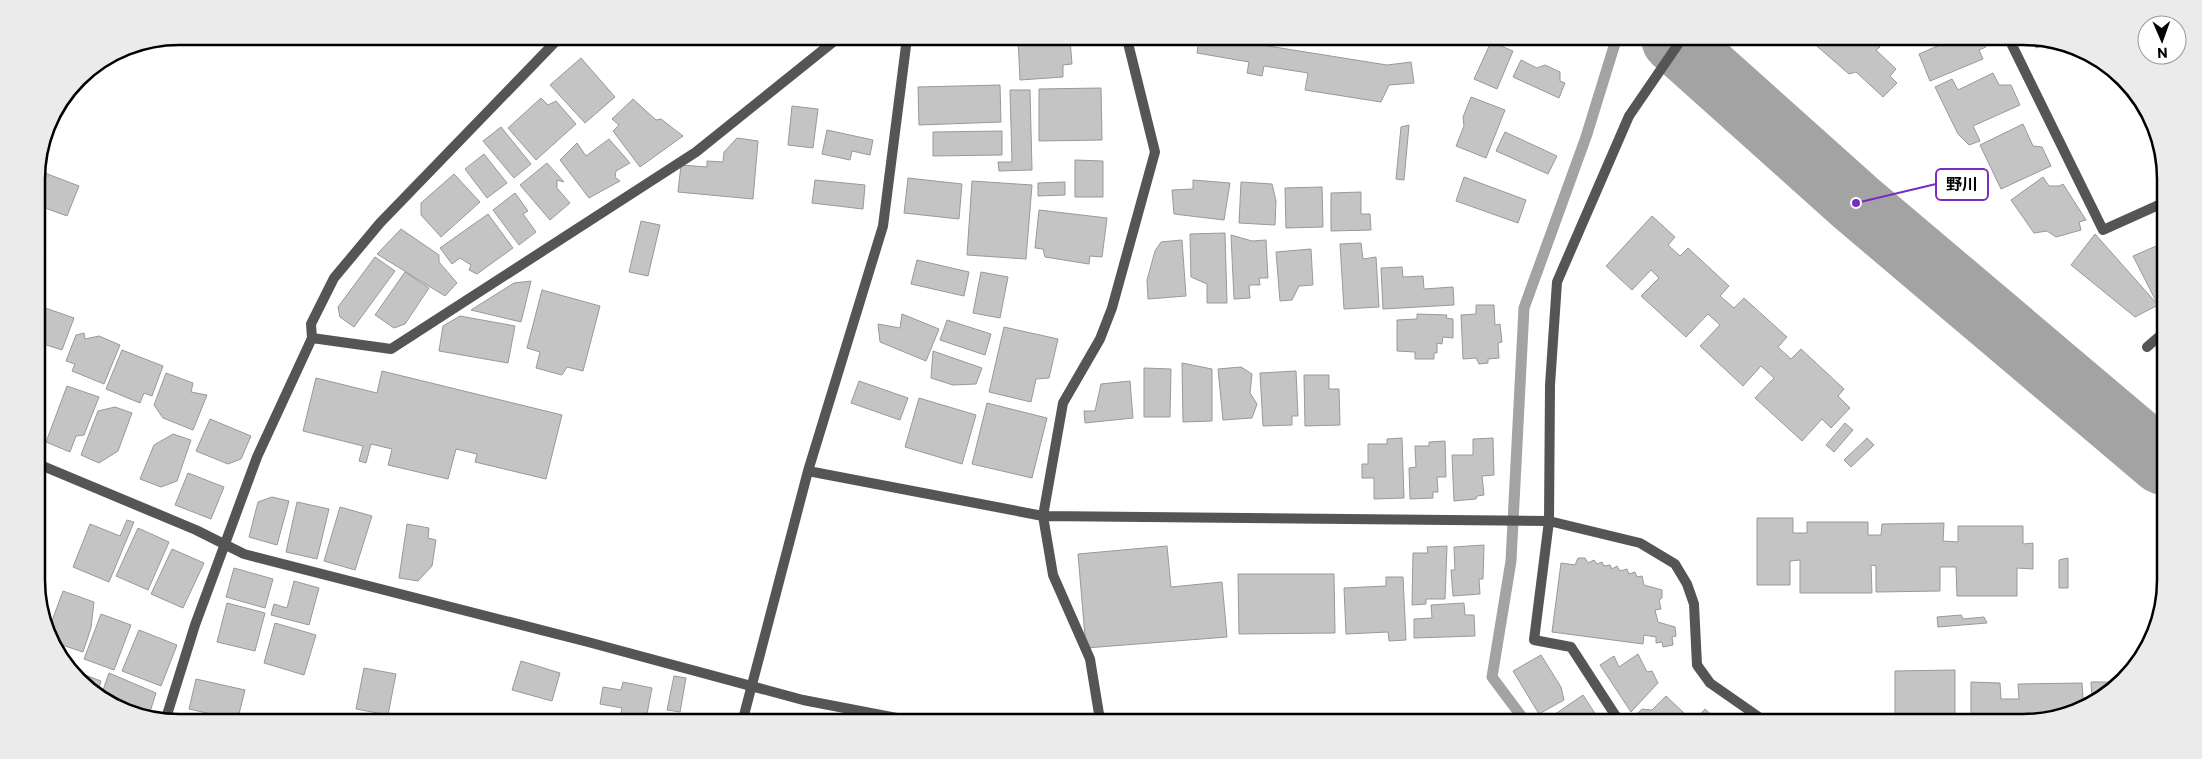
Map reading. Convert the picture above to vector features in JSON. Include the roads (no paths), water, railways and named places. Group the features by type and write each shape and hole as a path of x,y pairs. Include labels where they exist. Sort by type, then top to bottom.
{"street":[{"path":"167,713 195,626 257,457 312,338 311,324 334,278 380,223 552,45"},
{"path":"312,338 390,349 696,152 829,45"},
{"path":"744,714 808,470 883,226 906,45"},
{"path":"1099,714 1090,659 1053,575 1043,516 1063,403 1100,339 1112,308 1155,152 1128,45"},
{"path":"1614,714 1571,648 1534,640 1549,521 1550,386 1557,282 1629,116 1678,45"},
{"path":"2012,45 2103,230 2157,206"},
{"path":"2146,347 2157,338"},
{"path":"45,467 244,554 752,685 803,700 876,714"},
{"path":"808,470 1043,516 1549,521 1640,543 1675,564 1687,584 1694,604 1697,665 1710,683 1755,714"}],"waterway":[{"path":"1520,714 1492,677 1511,561 1524,308 1586,137 1614,45"},
{"path":"1680,45 1856,203 2157,458"}],"place":[{"name":"野川","path":"1856,203"}]}
